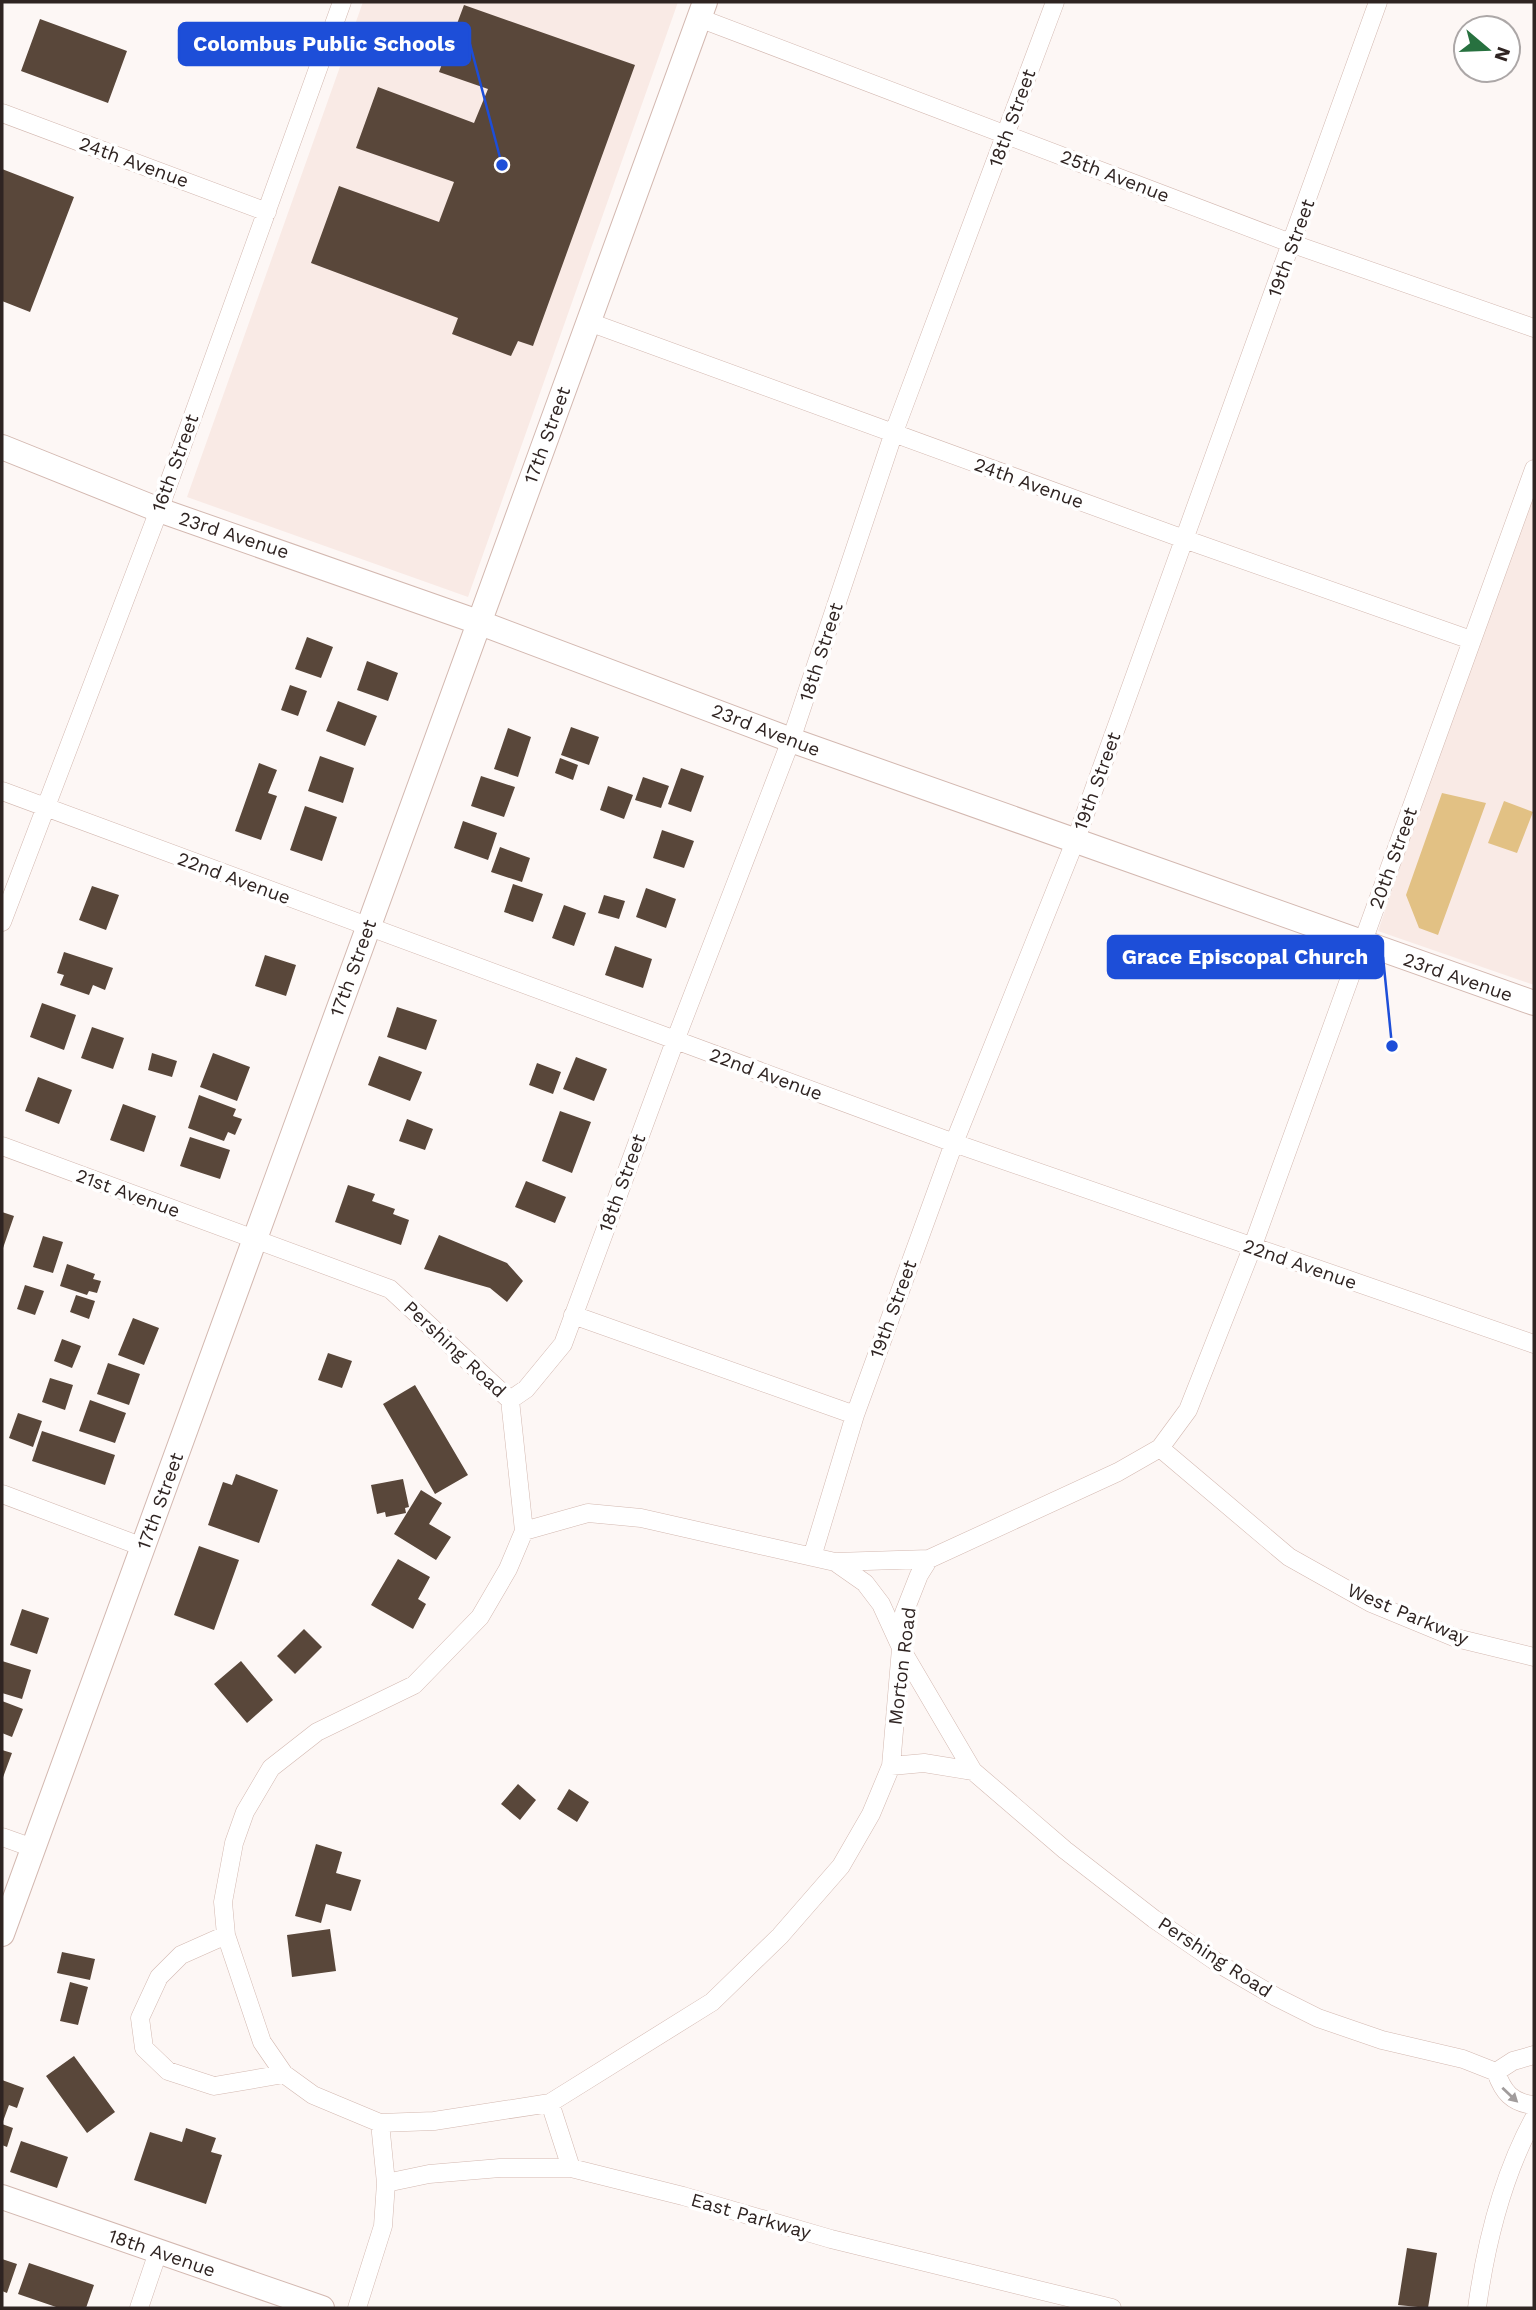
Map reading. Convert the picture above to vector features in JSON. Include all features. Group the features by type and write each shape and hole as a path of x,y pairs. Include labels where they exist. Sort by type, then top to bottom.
{"main road":[{"name":"17th Street","path":"2,1934 702,10"},
{"name":"23rd Avenue","path":"2,447 159,510 478,622 792,740 1534,1003"},
{"name":"18th Avenue","path":"2,2197 322,2308"}],"street":[{"name":"16th Street","path":"2,922 159,510 342,2"},
{"name":"18th Street","path":"510,1401 526,1389 563,1344 675,1041 792,740 894,432 1055,2"},
{"name":"19th Street","path":"812,1557 855,1415 954,1143 1076,839 1293,244 1378,2"},
{"name":"25th Avenue","path":"702,10 1006,134 1293,244 1534,328"},
{"name":"24th Avenue","path":"2,113 267,212"},
{"name":"24th Avenue","path":"589,322 1184,540 1471,640"},
{"name":"20th Street","path":"1252,1248 1534,468"},
{"name":"22nd Avenue","path":"2,791 954,1143 1534,1344"},
{"name":"21st Avenue","path":"2,1146 255,1239"},
{"name":"Pershing Road","path":"255,1239 390,1289 510,1401 524,1531 587,1513 641,1518 835,1562 929,1559"},
{"path":"929,1559 1118,1472 1160,1448 1176,1429 1194,1398 1252,1248"},
{"path":"573,1315 855,1415"},
{"name":"West Parkway","path":"1160,1448 1289,1557 1371,1603 1456,1638 1534,1657"},
{"path":"2,1494 143,1547"},
{"path":"524,1531 508,1569 480,1617 414,1685 317,1732 271,1769 245,1812 234,1843 223,1902 226,1935 262,2042 284,2074 313,2095 380,2123 434,2121 550,2103 572,2168"},
{"name":"Morton Road","path":"550,2103 712,2002 780,1936 841,1866 871,1814 891,1766 903,1652 904,1613 919,1575 929,1559"},
{"name":"Pershing Road","path":"835,1562 865,1583 873,1594 903,1652 973,1771 1065,1850 1221,1965 1318,2018 1382,2040 1463,2059 1496,2072"},
{"path":"891,1766 924,1763 973,1771"},
{"path":"2,1836 33,1848"},
{"path":"226,1935 181,1955 159,1977 140,2018 144,2048 168,2071 214,2086 284,2074"},
{"path":"1534,2055 1513,2061 1496,2072 1503,2091 1520,2104 1534,2105"},
{"path":"1477,2308 1501,2193 1534,2118"},
{"path":"357,2308 383,2226 386,2183 380,2123"},
{"name":"East Parkway","path":"386,2183 429,2174 500,2168 572,2168 683,2196 831,2239 1112,2308"},
{"path":"139,2308 158,2252"}],"shaded area":[{"path":"363,2 678,2 468,597 187,497"},
{"path":"1534,480 1534,985 1378,931"},
{"path":"1442,793 1486,803 1438,935 1419,928 1406,895"},
{"path":"1504,801 1533,812 1517,853 1488,843"}],"building":[{"path":"464,5 635,65 533,346 518,341 511,356 452,334 458,318 311,263 339,186 439,222 454,182 356,148 378,87 474,123 488,89 439,72"},
{"path":"40,19 127,51 108,103 21,71"},
{"path":"2,169 74,197 30,312 2,301"},
{"path":"307,637 333,647 321,678 295,669"},
{"path":"367,661 398,673 388,701 357,690"},
{"path":"290,685 307,691 298,716 281,710"},
{"path":"338,701 377,716 365,746 326,731"},
{"path":"571,727 599,737 589,765 561,755"},
{"path":"508,728 531,737 518,777 494,769"},
{"path":"320,756 354,768 343,803 308,791"},
{"path":"560,758 578,765 573,780 555,773"},
{"path":"259,763 277,770 268,793 277,796 261,840 235,831"},
{"path":"681,768 704,776 691,812 668,804"},
{"path":"481,776 515,787 504,817 471,806"},
{"path":"643,777 669,786 661,808 635,800"},
{"path":"608,786 633,795 624,819 600,810"},
{"path":"305,806 337,817 322,861 290,850"},
{"path":"463,821 497,833 488,860 454,848"},
{"path":"662,830 694,841 684,868 653,858"},
{"path":"500,847 530,858 522,882 491,872"},
{"path":"513,884 543,894 533,922 504,912"},
{"path":"92,886 119,895 106,930 79,920"},
{"path":"646,888 676,899 666,928 636,917"},
{"path":"604,895 625,901 619,919 598,913"},
{"path":"564,905 586,913 574,946 552,938"},
{"path":"615,946 652,959 643,988 605,975"},
{"path":"64,952 113,968 105,990 93,985 89,995 60,985 64,975 57,973"},
{"path":"265,955 296,965 286,996 255,986"},
{"path":"42,1003 76,1015 64,1050 30,1037"},
{"path":"397,1007 437,1020 426,1050 387,1037"},
{"path":"92,1027 124,1038 113,1069 81,1058"},
{"path":"152,1053 177,1061 172,1077 148,1070"},
{"path":"213,1053 250,1067 237,1101 200,1087"},
{"path":"379,1056 422,1072 410,1101 368,1085"},
{"path":"576,1057 607,1069 594,1101 563,1089"},
{"path":"537,1063 561,1072 553,1094 529,1085"},
{"path":"38,1077 72,1090 59,1124 25,1111"},
{"path":"199,1095 236,1109 233,1116 242,1119 235,1135 228,1132 224,1141 188,1128"},
{"path":"123,1104 156,1116 144,1152 110,1140"},
{"path":"560,1111 591,1122 572,1173 542,1161"},
{"path":"407,1119 433,1129 425,1150 399,1141"},
{"path":"190,1137 230,1150 220,1179 180,1166"},
{"path":"526,1181 566,1197 555,1223 515,1207"},
{"path":"348,1185 375,1194 372,1201 395,1209 393,1214 409,1220 401,1245 335,1222"},
{"path":"2,1212 14,1216 2,1251"},
{"path":"439,1235 507,1263 523,1281 507,1302 490,1288 424,1269"},
{"path":"43,1236 63,1242 53,1273 33,1267"},
{"path":"67,1264 95,1274 93,1279 101,1281 97,1293 89,1291 87,1295 60,1286"},
{"path":"25,1285 44,1291 35,1315 17,1309"},
{"path":"76,1295 95,1301 89,1319 70,1312"},
{"path":"133,1318 159,1328 144,1365 118,1355"},
{"path":"62,1339 81,1346 72,1368 54,1361"},
{"path":"328,1353 352,1361 342,1388 318,1380"},
{"path":"108,1363 140,1374 129,1405 97,1394"},
{"path":"50,1378 73,1385 65,1410 42,1402"},
{"path":"415,1385 468,1475 435,1494 383,1404"},
{"path":"90,1400 126,1413 115,1443 79,1431"},
{"path":"18,1413 42,1421 33,1447 9,1438"},
{"path":"42,1431 115,1455 105,1485 32,1461"},
{"path":"236,1474 278,1490 259,1543 208,1525 223,1482 232,1485"},
{"path":"403,1479 409,1507 405,1508 406,1513 386,1517 385,1512 377,1514 371,1485"},
{"path":"421,1490 442,1503 429,1524 451,1537 436,1560 394,1534"},
{"path":"199,1546 239,1560 214,1630 174,1615"},
{"path":"398,1559 430,1577 418,1599 426,1604 413,1629 371,1605"},
{"path":"22,1609 49,1618 37,1654 10,1645"},
{"path":"304,1629 322,1647 295,1674 277,1656"},
{"path":"2,1661 31,1670 22,1699 2,1693"},
{"path":"241,1661 273,1700 247,1723 214,1684"},
{"path":"2,1701 23,1709 12,1737 2,1733"},
{"path":"2,1750 12,1753 2,1780"},
{"path":"518,1784 536,1800 520,1820 501,1804"},
{"path":"569,1789 589,1802 577,1822 557,1809"},
{"path":"316,1844 342,1852 336,1873 361,1880 351,1911 326,1904 321,1923 295,1916"},
{"path":"330,1929 336,1971 292,1977 287,1935"},
{"path":"62,1952 95,1959 90,1980 57,1973"},
{"path":"70,1982 88,1987 78,2025 60,2021"},
{"path":"74,2056 115,2112 87,2133 46,2076"},
{"path":"2,2080 24,2088 17,2108 9,2105 2,2124"},
{"path":"2,2124 13,2128 7,2147 2,2145"},
{"path":"186,2128 216,2138 211,2152 222,2155 206,2204 134,2180 150,2132 182,2142"},
{"path":"21,2141 68,2157 57,2188 10,2172"},
{"path":"1407,2248 1437,2253 1428,2308 1398,2305"},
{"path":"2,2259 17,2264 7,2293 2,2291"},
{"path":"29,2263 94,2285 86,2308 59,2308 18,2294"}],"place":[{"name":"Colombus Public Schools","path":"502,165"},
{"name":"Grace Episcopal Church","path":"1392,1046"}]}
